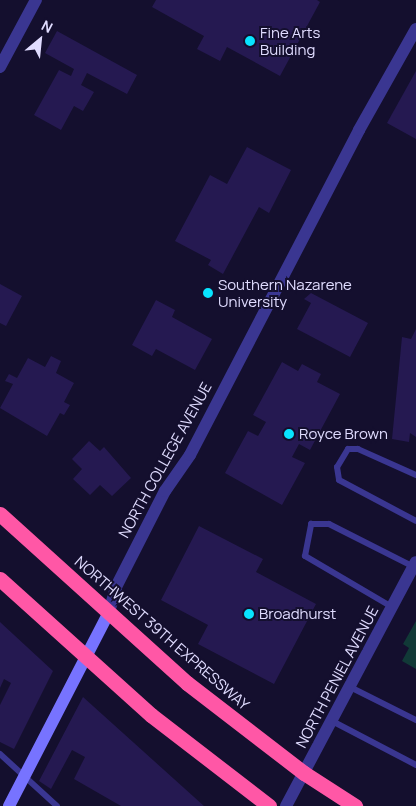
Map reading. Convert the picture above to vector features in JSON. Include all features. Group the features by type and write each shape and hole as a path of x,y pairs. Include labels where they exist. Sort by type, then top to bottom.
{"highway":[{"name":"NORTHWEST 39TH EXPRESSWAY","path":"0,514 187,683 304,773 355,806"},
{"path":"0,579 158,721 269,806"}],"street":[{"path":"0,67 36,0"},
{"name":"NORTH COLLEGE AVENUE","path":"11,805 24,776 109,612 116,586 165,491 190,456 359,130 416,29"},
{"name":"NORTH PENIEL AVENUE","path":"286,806 415,564"}],"lane":[{"path":"416,475 358,449 348,450 338,467 339,480 416,521"},
{"path":"392,607 305,556 311,524 329,524 415,564"},
{"path":"350,686 416,720"},
{"path":"332,721 416,765"},
{"path":"0,754 57,806"}],"green space":[{"path":"416,621 416,669 402,661 409,648 403,644"}],"building":[{"name":"Fine Arts Building","path":"156,0 317,0 320,2 280,76 227,47 220,61 197,49 204,36 152,7"},
{"path":"57,31 137,75 127,94 87,73 81,85 94,92 83,111 74,106 61,130 34,115 59,70 71,76 74,69 45,53"},
{"path":"416,71 416,139 387,123"},
{"path":"247,147 291,170 269,213 259,207 223,274 208,265 211,260 175,241 210,175 227,184"},
{"path":"0,284 22,296 6,326 0,323"},
{"path":"311,293 368,323 350,357 297,329 311,303 304,299"},
{"path":"156,300 175,310 172,317 212,339 195,370 156,349 152,356 132,345"},
{"path":"416,329 416,437 410,433 409,442 392,439 402,337 411,339"},
{"path":"51,356 61,361 56,373 74,383 64,402 70,405 64,415 60,413 47,436 0,408 13,384 5,381 9,374 17,378 28,358 45,367"},
{"name":"Royce Brown","path":"282,362 298,371 302,364 321,374 317,382 340,394 310,450 299,444 292,457 305,463 282,505 225,473 248,431 258,436 266,422 253,415"},
{"path":"89,441 100,451 104,447 131,478 112,496 100,485 90,495 73,479 82,469 72,459"},
{"name":"Broadhurst","path":"199,526 263,559 256,572 316,604 274,684 198,644 208,625 161,600"},
{"path":"0,622 53,671 14,749 0,742 0,705 11,683 4,679 0,688"},
{"path":"83,697 204,806 121,806 74,779 85,757 72,750 51,789 39,781"}],"place":[{"name":"Fine Arts Building","path":"250,41"},
{"name":"Southern Nazarene University","path":"208,293"},
{"name":"Royce Brown","path":"289,434"},
{"name":"Broadhurst","path":"249,614"}]}
